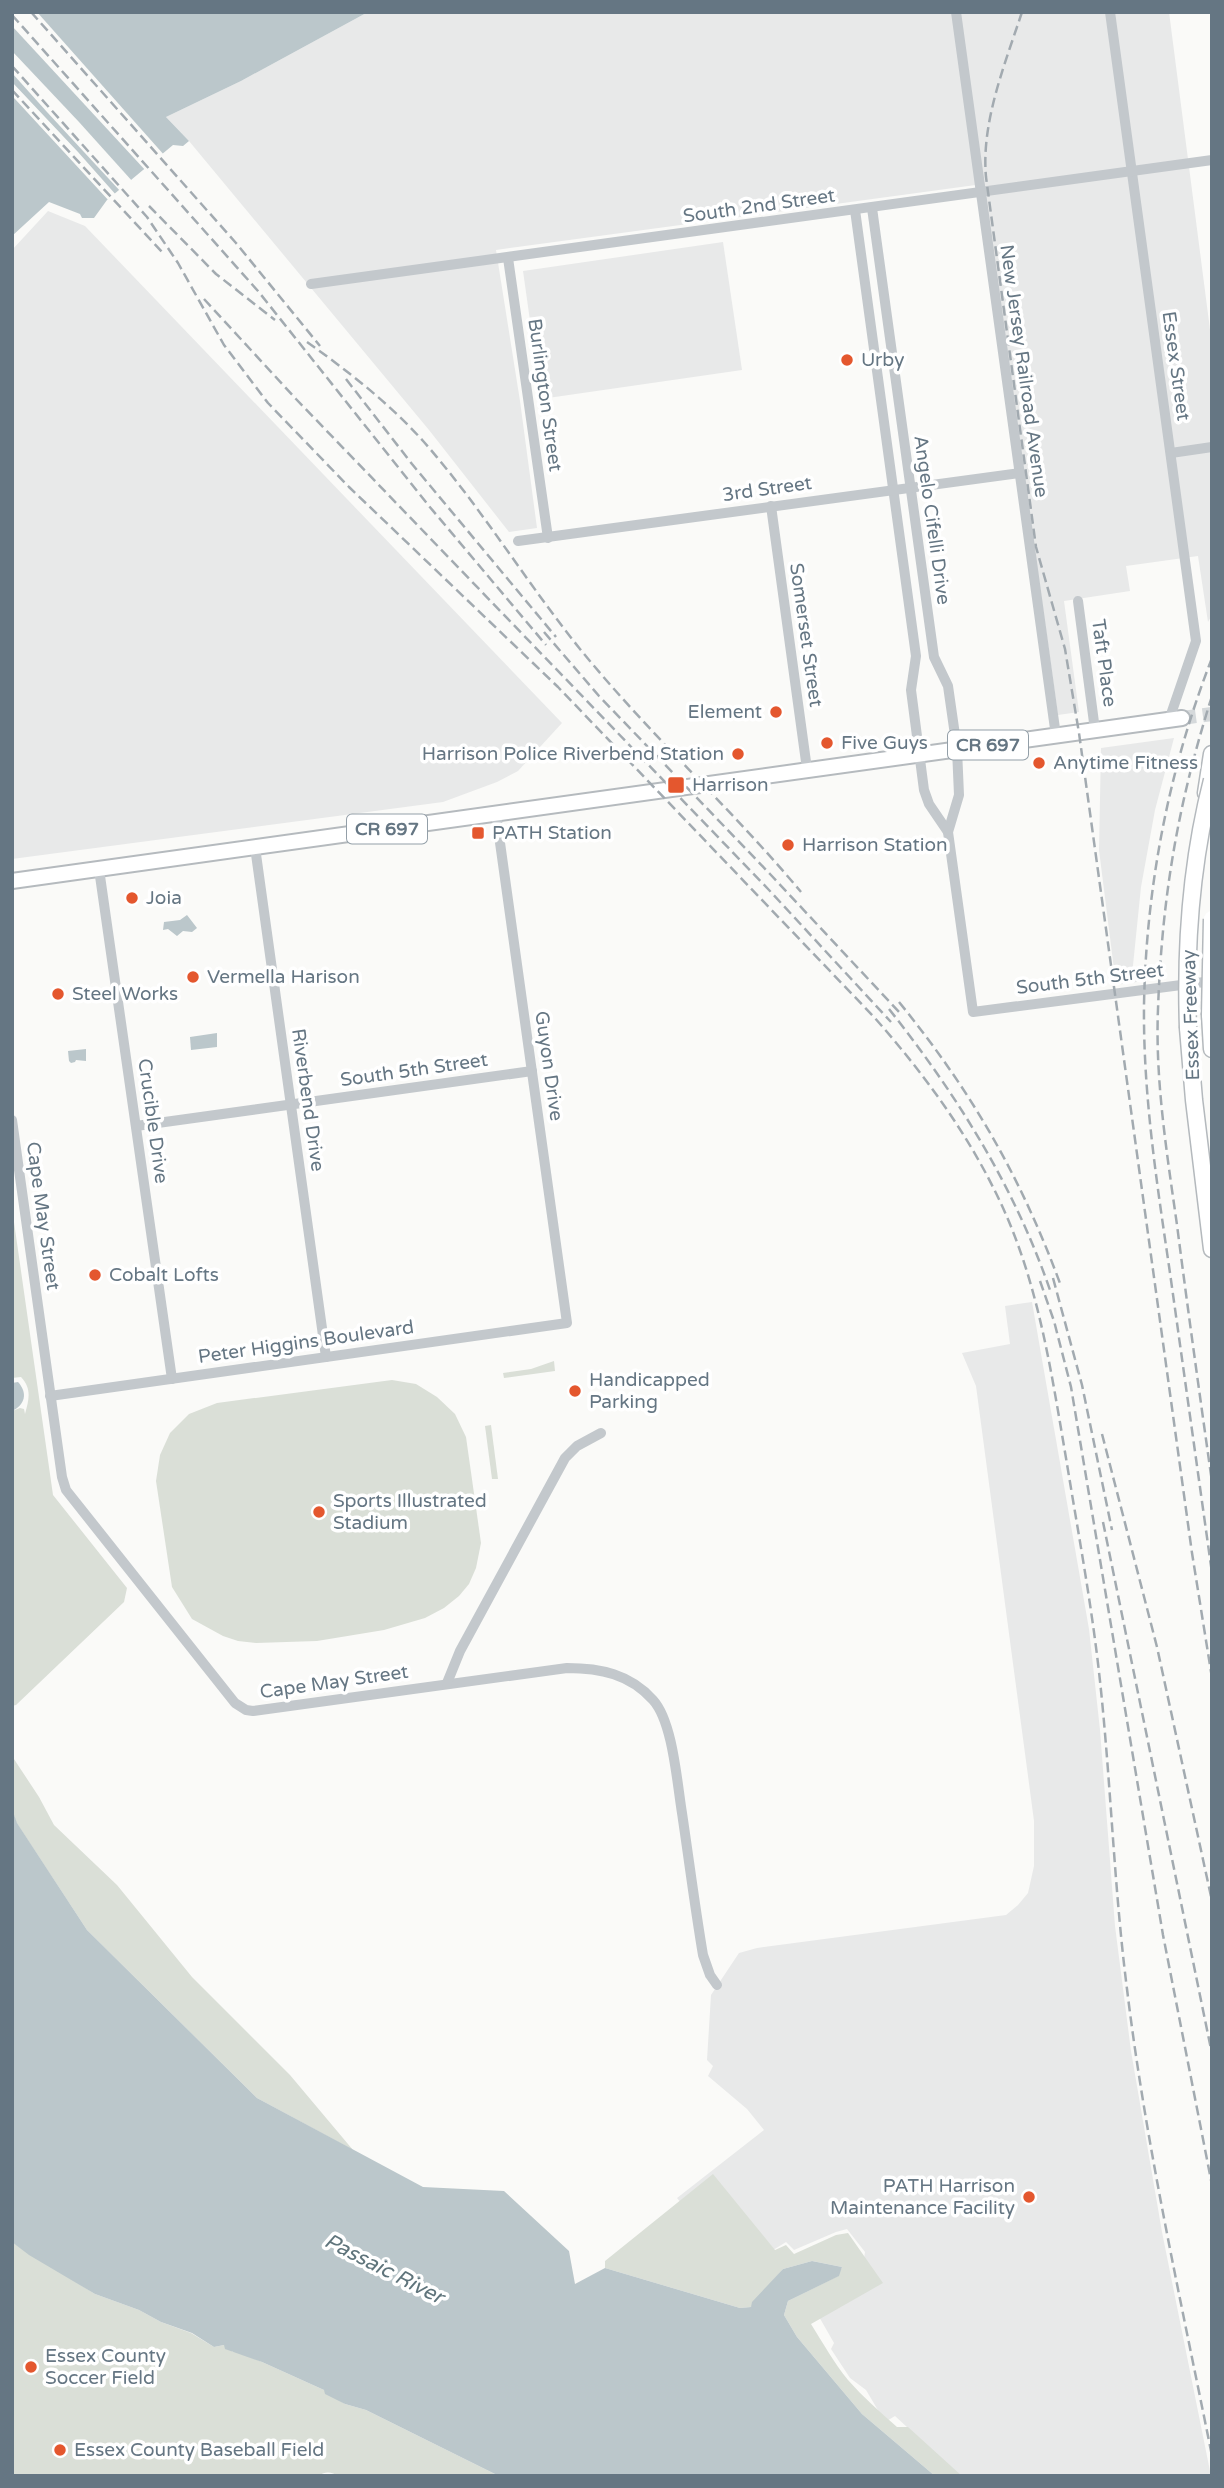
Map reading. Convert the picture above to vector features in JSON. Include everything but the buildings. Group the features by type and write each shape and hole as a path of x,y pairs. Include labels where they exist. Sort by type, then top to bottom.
{"highway":[{"path":"1202,826 1212,754"},
{"name":"Essex Freeway","path":"1212,780 1202,826 1189,917 1188,1028 1212,1250"},
{"name":"Essex Freeway","path":"1212,919 1212,1049"}],"main road":[{"name":"CR 697","path":"12,881 1175,719"}],"street":[{"name":"New Jersey Railroad Avenue","path":"956,12 1056,736"},
{"name":"Essex Street","path":"1110,12 1196,641 1175,719"},
{"name":"South 2nd Street","path":"311,284 1212,160"},
{"name":"Angelo Cifelli Drive","path":"872,208 934,657 948,686 957,749 959,795 948,832"},
{"name":"Angelo Cifelli Drive","path":"855,210 916,656 911,690 919,754 926,797 948,832 973,1012"},
{"name":"Burlington Street","path":"508,258 548,538"},
{"path":"1171,453 1212,447"},
{"name":"3rd Street","path":"518,541 1020,473"},
{"name":"Somerset Street","path":"771,506 804,770"},
{"name":"Taft Place","path":"1078,601 1095,730"},
{"name":"Guyon Drive","path":"496,814 567,1323"},
{"name":"Riverbend Drive","path":"255,847 326,1357"},
{"name":"Crucible Drive","path":"99,869 172,1379"},
{"name":"South 5th Street","path":"973,1012 1212,981"},
{"name":"South 5th Street","path":"136,1126 532,1071"},
{"name":"Cape May Street","path":"12,1120 62,1476 69,1496 240,1707 253,1711 567,1668 593,1668 617,1673 654,1700 663,1715 674,1757 703,1955 717,1986"},
{"name":"Peter Higgins Boulevard","path":"50,1395 567,1323"},
{"path":"447,1683 460,1651 565,1458 577,1446 601,1433"}],"shaded area":[{"path":"368,12 1169,12 1212,345 1212,615 1208,622 1198,556 1126,566 1130,591 1064,601 1079,712 1058,715 983,184 496,250 537,528 509,532 429,430 189,141 166,117 241,81"},
{"path":"48,211 85,226 562,723 518,771 497,782 443,802 12,859 12,250"},
{"path":"723,242 742,370 541,399 523,271"},
{"path":"1174,738 1155,810 1141,887 1132,975 1137,982 1116,985 1099,850 1101,748"},
{"path":"12,1208 53,1495 127,1588 124,1602 12,1706 12,1411 20,1408 24,1409 25,1414 29,1394 21,1377 12,1378"},
{"path":"1032,1302 1089,1629 1100,1730 1115,1926 1131,2051 1162,2232 1211,2476 960,2476 895,2416 885,2422 866,2390 850,2378 831,2349 834,2343 818,2315 862,2271 865,2252 847,2229 794,2250 786,2242 738,2272 677,2198 764,2130 747,2109 708,2076 713,2066 707,2060 711,1995 739,1953 757,1948 1006,1915 1028,1893 1034,1866 1034,1821 976,1386 962,1353 1010,1344 1005,1306"},
{"path":"554,1361 555,1371 504,1378 503,1373 531,1369"},
{"name":"Sports Illustrated Stadium","path":"392,1380 416,1384 437,1397 455,1414 466,1437 481,1543 476,1568 469,1584 459,1596 425,1618 384,1630 317,1641 238,1641 192,1619 172,1587 156,1481 160,1455 170,1433 189,1414 217,1403"},
{"path":"491,1425 498,1479 492,1479 485,1426"},
{"path":"12,1756 54,1825 117,1885 192,1977 290,2075 353,2150 257,2098 87,1930 16,1822 12,1809"},
{"path":"713,2174 775,2250 786,2245 794,2254 836,2235 848,2233 883,2283 811,2324 848,2380 897,2427 908,2427 962,2476 935,2476 862,2414 797,2337 784,2315 788,2301 838,2276 842,2267 812,2261 783,2269 751,2307 740,2308 605,2268 605,2261"},
{"path":"12,2242 95,2294 191,2333 214,2347 224,2345 233,2352 262,2362 499,2476 338,2476 324,2473 319,2476 12,2476"}],"water":[{"path":"12,12 368,12 241,81 166,117 189,141 183,146 173,145 107,200 94,218 82,218 80,214 49,202 12,236"},
{"path":"187,915 197,928 192,932 183,931 177,936 168,929 163,930 164,922 180,920"},
{"path":"217,1033 217,1047 191,1050 190,1037"},
{"path":"86,1049 86,1061 69,1061 68,1051"},
{"path":"18,1382 24,1398 12,1411 12,1383"},
{"name":"Passaic River","path":"12,1809 17,1823 87,1930 257,2098 423,2187 504,2191 569,2251 575,2284 605,2268 740,2308 751,2307 752,2302 783,2269 812,2261 842,2267 839,2276 788,2301 784,2315 797,2337 862,2414 935,2476 499,2476 262,2362 225,2349 224,2345 214,2347 192,2333 95,2294 29,2255 12,2242"}],"pier":[{"path":"12,12 37,12 165,156 146,171 12,26"},
{"path":"12,51 133,182 121,192 47,112 12,73"},
{"path":"12,82 117,196 110,202 12,96"}],"tunnel":[{"path":"1182,718 1212,714"}],"railway":[{"path":"31,12 236,243 320,346"},
{"path":"1022,12 991,114 985,156 986,177 1036,547 1065,649 1079,733 1192,1553 1212,1678"},
{"path":"12,15 258,291 429,506 546,645"},
{"path":"12,66 147,217 178,263 224,345 268,403 349,487 558,687 874,1017 931,1087 965,1137 994,1190 1007,1217 1028,1276 1044,1336 1061,1427 1097,1653 1119,1912 1135,2048 1165,2223 1212,2456"},
{"path":"12,90 162,252"},
{"path":"149,206 216,274 275,320"},
{"path":"204,299 296,399 769,890 891,1022"},
{"path":"307,342 368,389 424,442 465,492 580,649 801,892"},
{"path":"346,379 412,464 556,637"},
{"path":"544,632 599,696 900,1013"},
{"path":"1212,658 1184,742 1163,828 1149,916 1144,1005 1146,1072 1160,1206 1212,1573"},
{"path":"1212,696 1190,774 1174,850 1163,927 1158,1009 1160,1090 1166,1144 1212,1482"},
{"path":"899,1002 949,1069 992,1137 1029,1208 1061,1286"},
{"path":"889,1009 938,1075 982,1143 1019,1214 1050,1290"},
{"path":"1053,1278 1082,1385 1112,1530"},
{"path":"1040,1281 1054,1321 1071,1387 1163,1935 1212,2185"},
{"path":"1102,1434 1157,1647 1212,1901"},
{"path":"1103,1522 1212,2054"}],"place":[{"name":"Urby","path":"847,360"},
{"name":"Element","path":"776,712"},
{"name":"Five Guys","path":"827,743"},
{"name":"Harrison Police Riverbend Station","path":"738,754"},
{"name":"Anytime Fitness","path":"1039,763"},
{"name":"Harrison","path":"676,785"},
{"name":"PATH Station","path":"478,833"},
{"name":"Harrison Station","path":"788,845"},
{"name":"Joia","path":"132,898"},
{"name":"Vermella Harison","path":"193,977"},
{"name":"Steel Works","path":"58,994"},
{"name":"Cobalt Lofts","path":"95,1275"},
{"name":"Handicapped Parking","path":"575,1391"},
{"name":"Sports Illustrated Stadium","path":"319,1512"},
{"name":"PATH Harrison Maintenance Facility","path":"1029,2197"},
{"name":"Essex County Soccer Field","path":"31,2367"},
{"name":"Essex County Baseball Field","path":"60,2450"}]}
